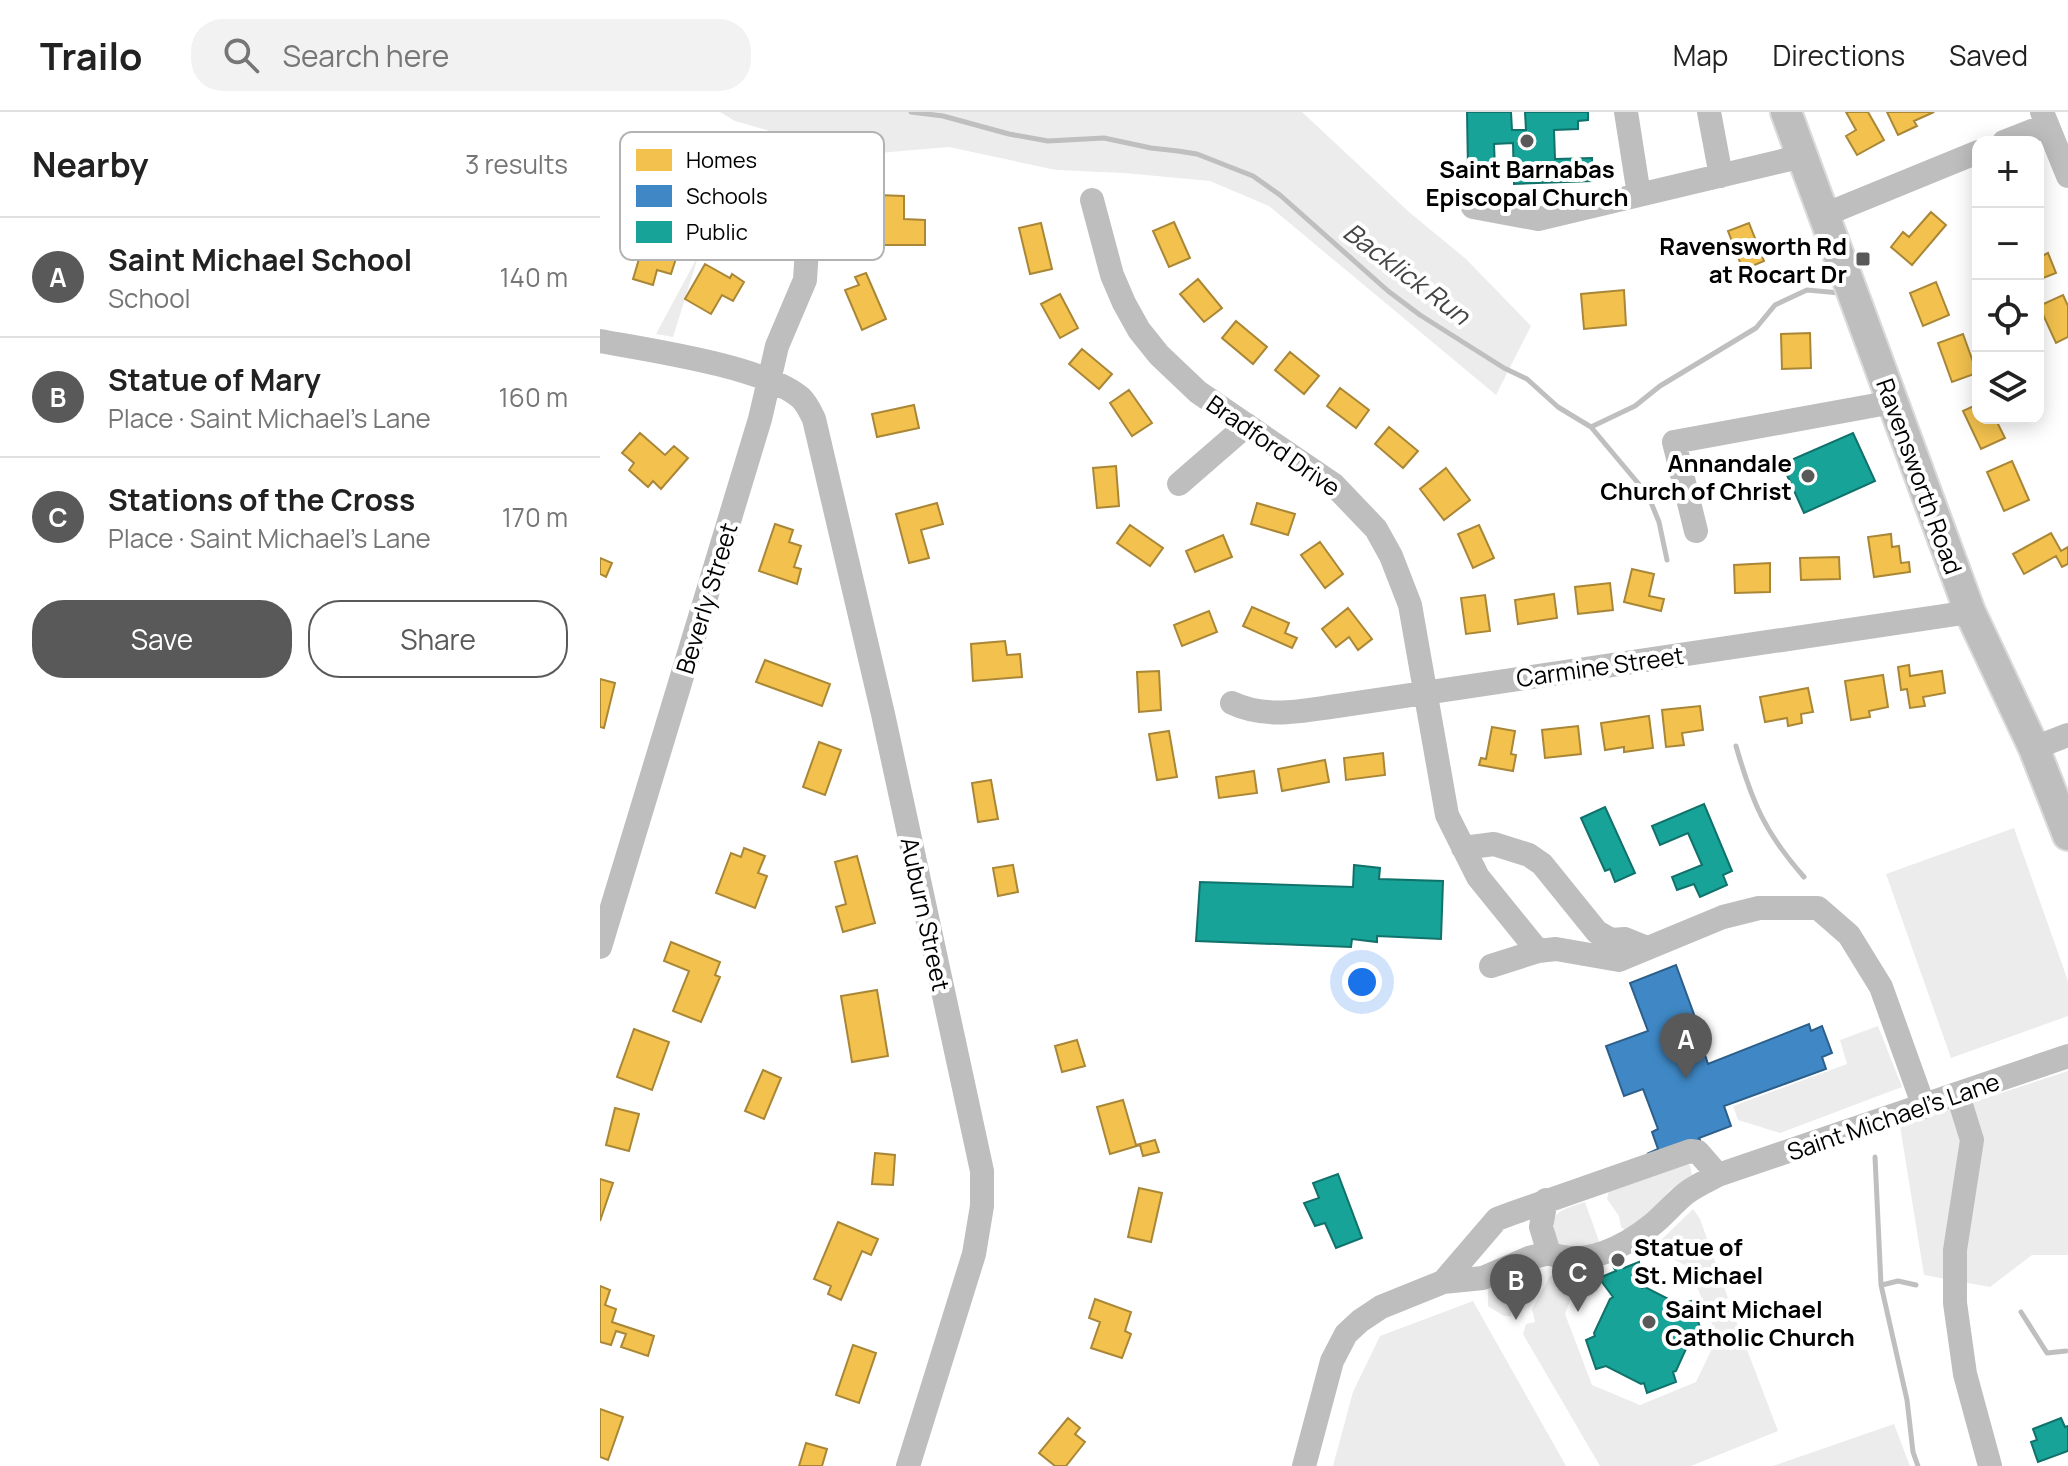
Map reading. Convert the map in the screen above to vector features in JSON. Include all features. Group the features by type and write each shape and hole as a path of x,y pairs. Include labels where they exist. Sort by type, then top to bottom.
{"main road":[{"name":"Ravensworth Road","path":"1786,112 1970,612 2034,748 2068,835"}],"street":[{"path":"1626,112 1639,195"},
{"path":"1709,112 1721,176"},
{"path":"2014,136 2045,118 2068,176"},
{"path":"1824,215 1972,154"},
{"path":"1473,207 1538,219 1803,156"},
{"name":"Bradford Drive","path":"1092,200 1112,275 1139,330 1181,377 1334,485 1376,529 1397,568 1410,605 1447,815 1478,877 1538,951"},
{"name":"Beverly Street","path":"600,947 760,419 777,346 805,280 806,260"},
{"name":"Auburn Street","path":"600,341 730,368 769,380 799,396 814,419 883,714 982,1171 982,1206 974,1254 908,1466"},
{"path":"1696,531 1674,442 1893,402"},
{"path":"1179,484 1247,425"},
{"name":"Carmine Street","path":"1232,703 1276,714 1970,612"},
{"path":"2034,748 2068,735"},
{"path":"1463,848 1494,844 1529,855 1542,864 1597,932 1611,940 1625,939 1647,948"},
{"path":"1491,966 1538,951 1556,949 1619,960 1723,917 1759,908 1818,908 1849,935 1881,987 1924,1107"},
{"name":"Saint Michael's Lane","path":"1549,1253 1573,1259 1612,1249 1652,1225 1684,1195 1718,1175 2068,1056"},
{"path":"1958,1095 1972,1140 1955,1250 1956,1317 1965,1374 1990,1466"},
{"path":"1443,1282 1497,1219 1690,1151 1698,1152 1718,1175"},
{"path":"1304,1466 1332,1361 1346,1334 1375,1310 1443,1282 1483,1278 1529,1258 1549,1253 1541,1227 1546,1200"}],"shaded area":[{"path":"720,112 1302,112 1409,212 1466,259 1531,326 1496,395 1269,206 1210,181 1056,170 949,147 884,153 884,132 774,132 735,121"},
{"path":"696,260 697,260 673,337 656,334"},
{"path":"2014,828 2068,981 2068,1016 1951,1058 1886,874"},
{"path":"1878,1026 1902,1087 1780,1133 1738,1120 1733,1106 1847,1064 1840,1040"},
{"path":"2068,1071 2068,1255 2032,1255 1990,1287 1924,1275 1900,1126"},
{"path":"1686,1162 1692,1175 1670,1190 1652,1212 1625,1230 1621,1227 1619,1216 1607,1199 1609,1190"},
{"path":"1585,1202 1600,1244 1570,1250 1557,1243 1555,1219 1561,1211"},
{"path":"1693,1209 1700,1219 1728,1298 1705,1307 1690,1268 1653,1248"},
{"path":"1540,1267 1542,1276 1527,1302 1512,1304 1511,1316 1504,1316 1488,1306 1488,1285"},
{"path":"1550,1276 1579,1277 1565,1314 1592,1385 1640,1405 1696,1382 1717,1338 1708,1313 1730,1305 1778,1431 1691,1466 1600,1466 1523,1334 1526,1324 1535,1322 1532,1309"},
{"path":"1473,1301 1566,1466 1333,1466 1353,1392 1380,1336"},
{"path":"1894,1424 1910,1466 1773,1466"}],"building: Homes":[{"path":"1846,112 1868,112 1884,140 1857,155 1846,136 1856,130"},
{"path":"1887,112 1934,112 1914,121 1917,126 1898,135"},
{"path":"884,195 904,196 904,219 925,220 925,245 884,245"},
{"path":"1931,212 1946,225 1912,265 1891,247 1903,232 1909,237"},
{"path":"1174,222 1190,258 1169,267 1153,231"},
{"path":"1041,223 1052,269 1030,274 1019,228"},
{"path":"1749,223 1764,261 1743,270 1728,231"},
{"path":"2048,253 2056,273 2044,278 2044,255"},
{"path":"639,260 676,260 671,274 657,270 653,285 633,279"},
{"path":"705,264 744,282 733,301 722,295 711,314 685,299"},
{"path":"866,273 886,319 862,330 845,290 859,285 855,277"},
{"path":"1198,279 1222,308 1204,322 1180,294"},
{"path":"1936,282 1949,315 1923,326 1910,293"},
{"path":"1624,290 1626,325 1584,329 1581,294"},
{"path":"1060,294 1078,328 1060,338 1041,304"},
{"path":"2063,295 2068,306 2068,337 2056,343 2044,317 2044,304"},
{"path":"1236,321 1267,347 1253,364 1222,338"},
{"path":"1810,333 1811,368 1782,369 1781,334"},
{"path":"1963,334 1972,359 1972,375 1952,382 1938,343"},
{"path":"1082,349 1112,374 1099,389 1069,364"},
{"path":"1290,352 1319,376 1304,394 1275,370"},
{"path":"1340,388 1369,410 1356,428 1327,406"},
{"path":"1129,390 1152,423 1132,436 1110,403"},
{"path":"914,405 919,428 877,437 872,414"},
{"path":"1972,407 1972,424 1998,424 2005,438 1981,449 1963,411"},
{"path":"1389,427 1418,451 1403,468 1375,444"},
{"path":"640,433 665,455 674,446 688,458 661,489 653,481 648,487 629,470 634,463 622,453"},
{"path":"2012,461 2029,500 2004,511 1987,472"},
{"path":"1116,466 1119,506 1097,508 1093,468"},
{"path":"1446,468 1470,500 1444,520 1420,489"},
{"path":"937,503 943,524 921,530 929,558 909,563 896,514"},
{"path":"1257,503 1295,514 1288,535 1251,524"},
{"path":"775,524 793,530 789,542 801,546 794,567 801,569 797,584 759,571"},
{"path":"1130,525 1163,548 1150,566 1117,543"},
{"path":"1479,525 1494,558 1473,568 1458,534"},
{"path":"2051,533 2061,551 2068,547 2068,564 2062,567 2056,556 2024,574 2013,554"},
{"path":"1891,534 1892,547 1899,546 1901,563 1909,562 1910,572 1874,577 1868,537"},
{"path":"1223,535 1232,557 1195,572 1186,551"},
{"path":"1320,542 1343,574 1325,588 1301,555"},
{"path":"1839,557 1840,579 1801,580 1800,558"},
{"path":"600,558 612,563 606,577 600,574"},
{"path":"1770,563 1770,592 1735,593 1734,565"},
{"path":"1632,569 1654,574 1649,596 1664,599 1661,611 1624,602"},
{"path":"1610,583 1613,610 1578,614 1575,587"},
{"path":"1554,594 1557,618 1518,624 1515,600"},
{"path":"1485,595 1490,631 1466,634 1461,598"},
{"path":"1252,607 1289,623 1285,633 1297,638 1292,648 1243,626"},
{"path":"1348,608 1372,639 1358,650 1349,637 1336,647 1322,629"},
{"path":"1209,611 1217,632 1182,646 1174,625"},
{"path":"1005,641 1007,655 1020,654 1022,677 973,681 971,644"},
{"path":"765,660 830,684 822,706 756,682"},
{"path":"1909,665 1910,676 1942,671 1945,693 1923,697 1925,706 1910,708 1907,689 1901,690 1898,667"},
{"path":"1159,671 1161,710 1139,712 1137,672"},
{"path":"1883,675 1888,707 1869,711 1870,717 1851,720 1845,681"},
{"path":"600,679 615,683 604,728 600,727"},
{"path":"1808,688 1813,712 1801,714 1802,723 1788,726 1787,718 1765,722 1760,697"},
{"path":"1700,706 1703,730 1682,733 1684,745 1666,747 1662,710"},
{"path":"1649,716 1653,748 1624,752 1624,747 1605,750 1601,723"},
{"path":"1578,726 1581,754 1545,758 1542,730"},
{"path":"1492,727 1515,731 1511,754 1516,755 1513,771 1479,765 1481,758 1486,759"},
{"path":"1169,731 1177,777 1157,780 1149,734"},
{"path":"819,742 841,750 825,795 803,787"},
{"path":"1383,753 1385,775 1346,780 1344,758"},
{"path":"1325,760 1329,782 1282,791 1278,769"},
{"path":"1254,771 1257,793 1219,798 1216,777"},
{"path":"991,780 998,819 978,822 972,783"},
{"path":"744,848 765,856 758,873 767,876 755,908 716,893 731,853 741,857"},
{"path":"857,856 875,923 843,932 836,907 846,904 835,862"},
{"path":"1013,865 1018,892 998,896 993,868"},
{"path":"671,942 720,962 715,975 720,977 701,1022 673,1011 689,971 664,961"},
{"path":"877,990 888,1056 852,1062 841,996"},
{"path":"634,1029 669,1042 652,1090 617,1077"},
{"path":"1077,1040 1085,1066 1062,1072 1055,1046"},
{"path":"763,1070 781,1078 764,1119 745,1111"},
{"path":"1123,1100 1136,1145 1155,1140 1159,1152 1143,1156 1140,1145 1110,1154 1097,1107"},
{"path":"615,1108 639,1114 629,1151 606,1145"},
{"path":"875,1153 895,1155 893,1185 872,1184"},
{"path":"600,1179 613,1183 600,1221"},
{"path":"1139,1188 1162,1193 1151,1242 1128,1237"},
{"path":"838,1222 878,1239 871,1255 862,1251 841,1300 828,1294 831,1286 814,1279"},
{"path":"600,1286 610,1290 605,1305 616,1309 612,1322 654,1336 648,1356 621,1347 626,1334 616,1331 611,1345 600,1342"},
{"path":"1095,1299 1131,1312 1125,1331 1131,1334 1122,1358 1091,1348 1100,1322 1089,1318"},
{"path":"853,1345 876,1353 859,1403 836,1395"},
{"path":"600,1409 623,1417 608,1460 600,1457"},
{"path":"1068,1418 1080,1428 1075,1434 1085,1442 1066,1466 1055,1466 1039,1453"},
{"path":"806,1443 827,1449 822,1466 799,1466"}],"building: Schools":[{"path":"1676,965 1703,1039 1700,1040 1708,1064 1809,1024 1811,1031 1822,1026 1832,1053 1822,1057 1826,1069 1724,1106 1731,1126 1700,1140 1647,1154 1658,1149 1652,1132 1658,1129 1643,1089 1624,1096 1606,1046 1648,1031 1630,983"}],"building: Public":[{"path":"1467,112 1511,112 1512,130 1526,130 1525,112 1588,112 1588,120 1578,121 1578,129 1554,130 1555,159 1592,158 1592,181 1514,184 1513,143 1494,144 1495,168 1468,169"},
{"path":"1853,433 1875,481 1804,513 1782,464"},
{"path":"1704,804 1732,871 1723,875 1727,885 1700,897 1694,884 1677,890 1672,877 1702,865 1688,833 1660,845 1652,826"},
{"path":"1605,807 1635,873 1615,882 1610,869 1605,871 1581,818"},
{"path":"1354,865 1380,868 1379,879 1443,881 1441,939 1377,936 1377,942 1352,939 1351,947 1196,941 1200,882 1353,887"},
{"path":"1338,1174 1362,1238 1336,1248 1325,1223 1315,1226 1304,1203 1319,1198 1313,1183"},
{"name":"Saint Michael Catholic Church","path":"1623,1259 1624,1268 1639,1262 1642,1288 1680,1305 1691,1301 1701,1330 1690,1334 1691,1338 1673,1372 1676,1382 1647,1393 1644,1383 1606,1366 1596,1369 1586,1340 1595,1336 1613,1297 1599,1278 1616,1271 1611,1264"},
{"path":"2061,1418 2065,1427 2068,1426 2068,1451 2038,1462 2031,1442 2037,1440 2033,1429"}],"waterway":[{"name":"Backlick Run","path":"911,112 943,116 1048,141 1104,138 1197,154 1253,176 1280,195 1388,291 1420,315 1527,379 1558,407 1591,427 1635,406 1660,386 1756,328 1775,305 1807,290 1840,293"},
{"path":"1591,427 1648,495 1659,522 1667,560"},
{"path":"1736,746 1761,816 1779,846 1804,877"},
{"path":"1875,1157 1881,1285 1907,1400 1913,1452 1918,1466"},
{"path":"1882,1285 1898,1281 1916,1285"},
{"path":"2021,1312 2047,1353 2066,1351"}],"place":[{"name":"Saint Barnabas Episcopal Church","path":"1527,141"},
{"name":"Ravensworth Rd at Rocart Dr","path":"1863,259"},
{"name":"Annandale Church of Christ","path":"1808,476"},
{"name":"Saint Michael School","path":"1686,1079"},
{"name":"Statue of St. Michael","path":"1618,1260"},
{"name":"Stations of the Cross","path":"1578,1312"},
{"name":"Statue of Mary","path":"1516,1320"},
{"name":"Saint Michael Catholic Church","path":"1649,1322"}]}
